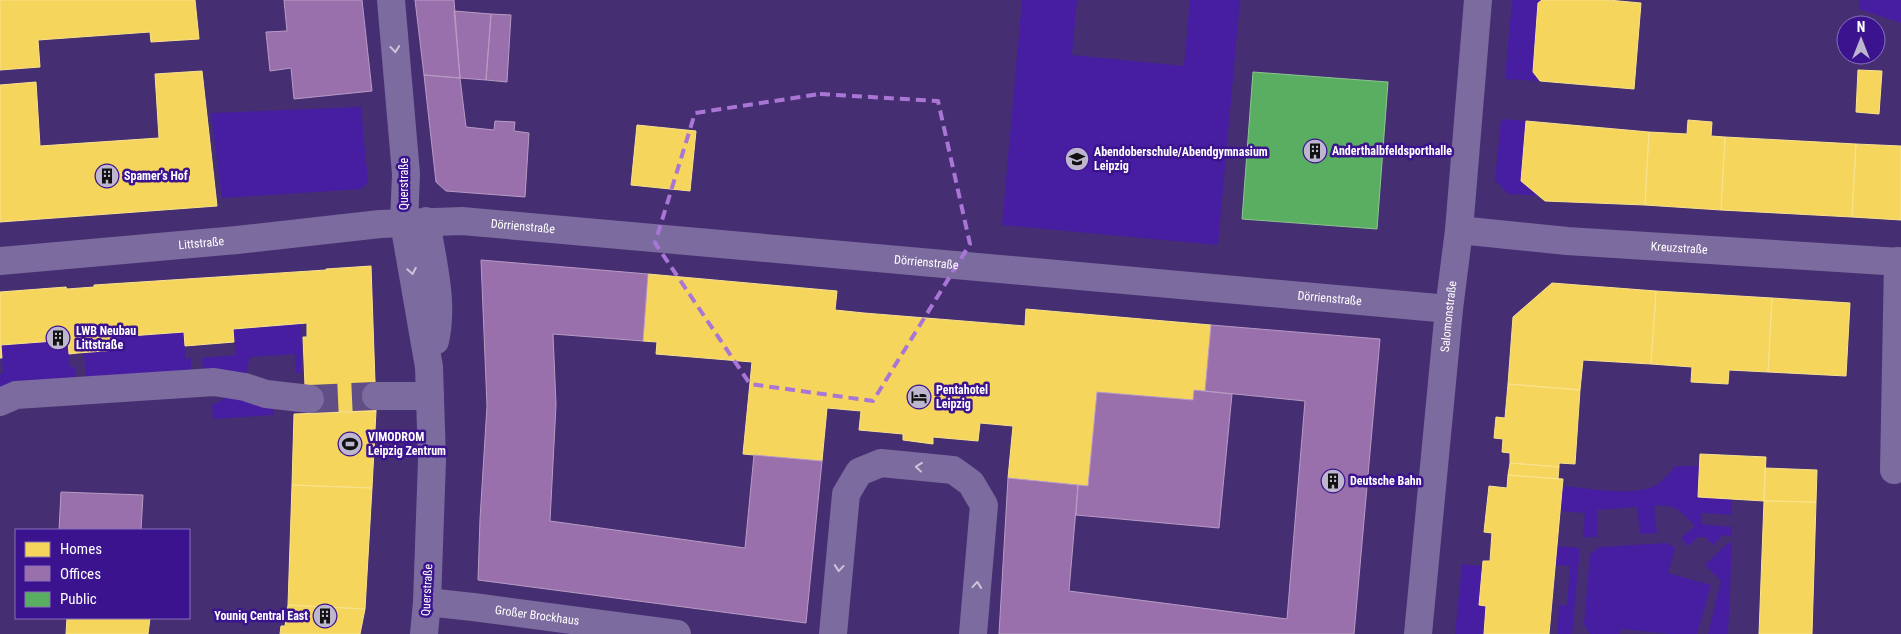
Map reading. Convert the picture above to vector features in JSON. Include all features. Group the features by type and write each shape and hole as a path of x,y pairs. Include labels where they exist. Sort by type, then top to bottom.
{"street":[{"name":"Querstraße","path":"391,0 406,174 415,222 429,367 432,460 427,602 424,634"},
{"name":"Salomonstraße","path":"1418,634 1449,309 1459,230 1478,0"},
{"name":"Dörrienstraße","path":"415,222 462,221 567,229 1449,309"},
{"name":"Littstraße","path":"0,260 237,240 415,222"},
{"name":"Kreuzstraße","path":"1459,230 1567,241 1899,262"},
{"path":"1894,470 1899,262"},
{"path":"0,402 16,395 214,382 245,387 266,394 310,399"},
{"path":"376,396 430,396"},
{"path":"833,634 846,494 859,472 881,463 954,470 971,482 984,505 973,634"},
{"name":"Großer Brockhaus","path":"427,602 678,634"}],"highlighted area":[{"path":"820,94 938,101 970,244 873,401 750,384 655,243 695,113"}],"shaded area":[{"path":"1022,0 1077,0 1072,55 1184,66 1190,0 1240,0 1218,245 1002,225"},
{"path":"1512,0 1542,0 1538,4 1533,72 1540,81 1505,79"},
{"path":"1860,0 1901,0 1901,23 1886,18 1886,15 1877,15 1859,9"},
{"path":"361,107 368,183 361,189 222,198 211,113"},
{"path":"1501,119 1526,121 1521,181 1539,196 1508,194 1495,180"},
{"path":"301,323 301,373 296,373 295,354 250,357 246,373 203,371 202,358 236,355 233,329"},
{"path":"184,332 186,359 191,358 191,371 86,379 84,353 117,350 116,337"},
{"path":"68,340 70,367 75,367 76,379 0,388 0,374 3,373 1,345"},
{"path":"229,394 271,405 274,415 213,419 212,405"},
{"path":"1675,466 1699,466 1698,497 1732,499 1732,515 1702,513 1701,524 1732,527 1732,536 1723,535 1713,545 1705,537 1698,537 1688,546 1681,538 1695,526 1677,509 1661,505 1654,506 1657,533 1640,534 1637,507 1597,510 1598,537 1583,537 1585,513 1560,511 1562,486 1608,491 1643,490 1659,483"},
{"path":"1667,543 1675,548 1668,573 1711,585 1697,634 1672,634 1621,629 1620,634 1590,634 1584,624 1590,554 1599,547"},
{"path":"1728,543 1732,543 1728,634 1708,634 1721,581 1705,565"},
{"path":"1557,546 1580,548 1572,634 1557,634 1559,605 1567,605 1570,566 1555,565"},
{"path":"1462,564 1482,566 1479,605 1486,606 1484,634 1455,634"}],"building: Homes":[{"path":"0,0 195,0 199,39 151,42 150,32 38,40 40,67 0,70"},
{"path":"1542,0 1608,0 1641,3 1634,89 1540,81 1533,72 1538,3"},
{"path":"1858,70 1882,71 1879,114 1856,112"},
{"name":"Spamer's Hof","path":"202,71 217,206 0,222 0,85 36,82 40,146 159,138 155,74"},
{"path":"1688,120 1712,122 1711,136 1725,137 1721,210 1645,205 1649,132 1687,134"},
{"path":"1526,121 1649,132 1645,205 1545,201 1521,181"},
{"path":"637,125 696,131 690,191 631,185"},
{"path":"1725,137 1856,144 1852,217 1721,210"},
{"path":"1856,144 1901,146 1901,220 1852,217"},
{"name":"LWB Neubau Littstraße","path":"371,266 376,411 310,413 309,386 305,386 303,337 307,337 307,323 233,329 234,342 185,346 184,332 116,337 117,350 69,354 68,340 1,345 2,358 0,358 0,292 66,287 67,289 94,287 94,285"},
{"name":"Pentahotel Leipzig","path":"648,274 837,291 835,310 864,313 1025,326 1026,309 1211,325 1205,391 1194,390 1193,400 1097,392 1088,486 1008,478 1013,426 980,423 978,441 933,437 933,444 903,440 903,434 859,430 861,411 827,408 822,461 743,454 752,362 656,354 657,342 643,341"},
{"path":"1552,283 1656,291 1651,364 1583,360 1580,390 1508,384 1513,317"},
{"path":"1656,291 1772,298 1768,372 1729,370 1728,384 1691,382 1692,367 1651,364"},
{"path":"1772,298 1850,303 1846,376 1768,372"},
{"path":"1508,384 1580,390 1575,464 1559,463 1559,467 1510,463 1510,453 1502,452 1503,439 1494,438 1496,417 1505,418"},
{"path":"376,411 372,488 292,485 294,414"},
{"path":"1700,454 1766,457 1764,501 1698,497"},
{"path":"1510,463 1559,467 1558,479 1508,475"},
{"path":"1765,468 1817,470 1816,502 1764,501"},
{"path":"1508,475 1563,479 1549,634 1484,634 1486,606 1479,605 1483,561 1490,561 1492,533 1484,532 1489,486 1507,488"},
{"path":"292,485 372,488 365,609 288,605"},
{"path":"1764,501 1816,502 1812,634 1759,634"},
{"name":"Youniq Central East","path":"288,605 365,609 360,634 280,634 281,626 285,626"},
{"path":"67,619 150,619 148,634 66,634"}],"building: Offices":[{"path":"284,0 362,0 372,91 294,99 291,68 270,71 266,32 287,31"},
{"path":"415,0 454,0 460,78 424,75"},
{"path":"454,11 491,14 486,80 460,78"},
{"path":"491,14 511,15 507,82 486,80"},
{"path":"424,75 460,78 466,127 494,130 495,121 515,122 514,131 529,133 525,197 446,191 436,182"},
{"path":"481,260 648,274 643,341 553,334 556,405 550,521 745,548 754,455 822,461 806,623 478,580 487,406"},
{"name":"Deutsche Bahn","path":"1211,325 1380,339 1354,634 999,634 1008,478 1078,485 1069,591 1287,619 1305,401 1205,391"},
{"path":"1194,390 1232,394 1219,528 1076,515 1078,485 1088,486 1097,392 1193,400"},
{"path":"61,492 143,495 141,529 59,529"}],"building: Public":[{"name":"Anderthalbfeldsporthalle","path":"1253,72 1388,82 1377,229 1242,219"}],"tunnel":[{"path":"310,399 376,396"}],"place":[{"name":"Anderthalbfeldsporthalle","path":"1315,151"},
{"name":"Abendoberschule/Abendgymnasium Leipzig","path":"1077,159"},
{"name":"Spamer's Hof","path":"107,176"},
{"name":"LWB Neubau Littstraße","path":"58,338"},
{"name":"Pentahotel Leipzig","path":"919,397"},
{"name":"VIMODROM Leipzig Zentrum","path":"350,444"},
{"name":"Deutsche Bahn","path":"1333,481"},
{"name":"Youniq Central East","path":"325,616"}]}
